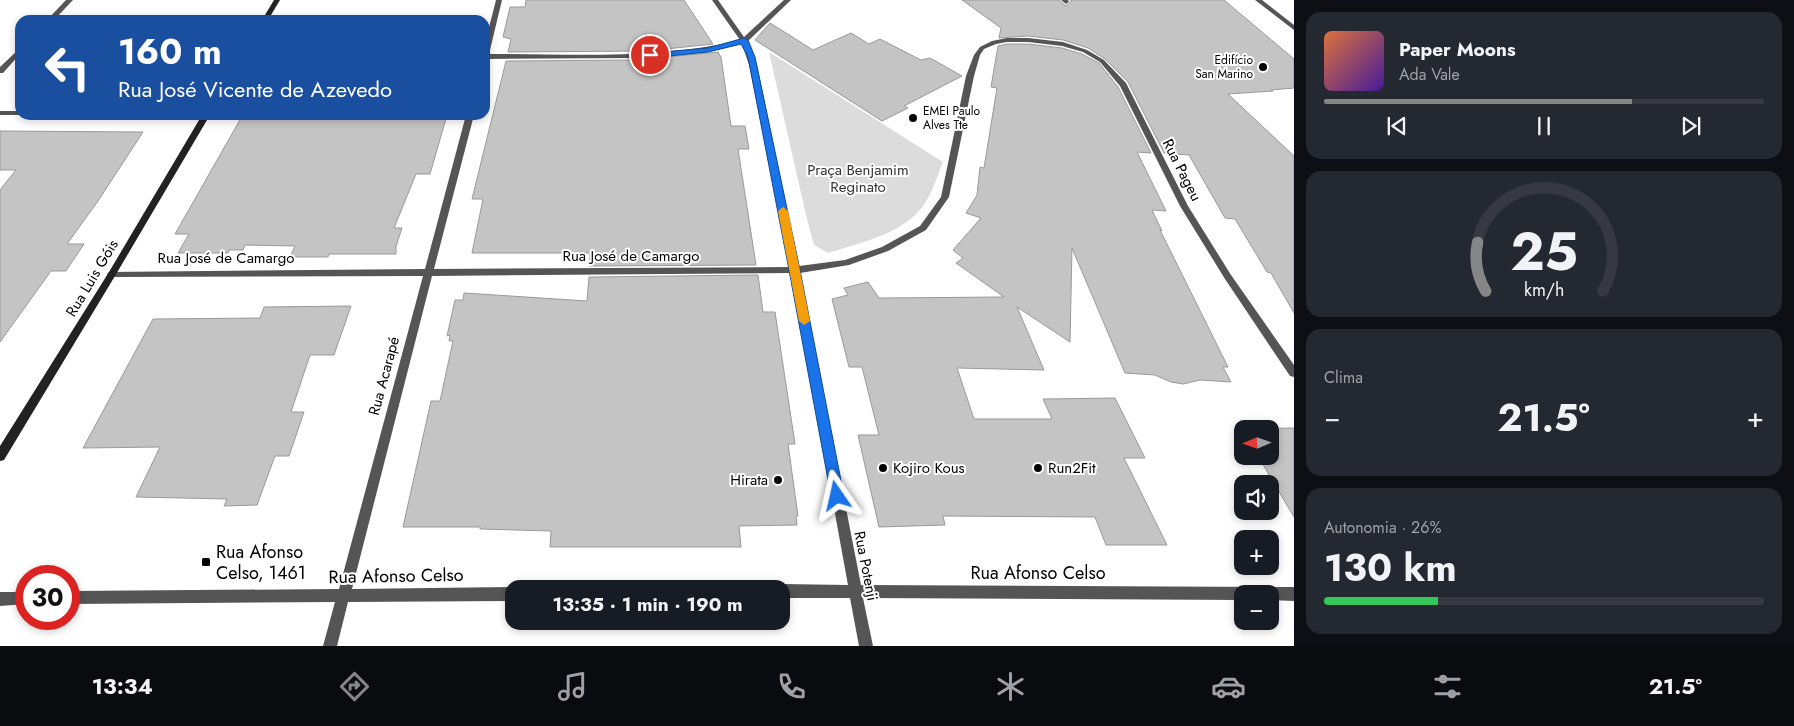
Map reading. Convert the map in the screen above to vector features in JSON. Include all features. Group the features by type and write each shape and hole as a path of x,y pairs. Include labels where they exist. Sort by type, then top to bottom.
{"street":[{"path":"55,15 70,0"},
{"path":"268,15 277,0"},
{"path":"490,37 499,0"},
{"name":"Rua Potenji","path":"715,0 744,40 754,65 866,646"},
{"path":"490,57 636,56 679,54 708,50 744,40 788,0"},
{"path":"1258,0 1294,28"},
{"name":"Rua José de Camargo","path":"112,274 810,270 846,263 885,249 923,228 945,197 970,76 977,56 982,48 994,42 1007,40"},
{"name":"Rua Pageu","path":"1007,40 1063,44 1085,51 1102,61 1114,72 1124,85 1184,206 1228,277 1294,373"},
{"path":"0,71 15,55"},
{"path":"0,113 15,113"},
{"name":"Rua Luis Góis","path":"0,456 112,274 203,120"},
{"name":"Rua Acarapé","path":"330,646 469,120"},
{"name":"Rua Afonso Celso","path":"790,591 1294,594"},
{"name":"Rua Afonso Celso","path":"80,598 505,594"},
{"path":"0,598 15,598"}],"green space":[{"name":"Praça Benjamim Reginato","path":"769,52 943,162 928,198 910,220 884,235 828,253 814,245"}],"building":[{"path":"526,0 684,0 713,44 647,51 508,52 511,39 503,37 510,7 525,7"},
{"path":"962,0 1059,0 1066,6 1071,2 1070,0 1224,0 1294,59 1294,88 1228,94 1294,156 1294,313 1271,273 1267,272 1235,219 1225,218 1189,155 1164,153 1128,82 1105,59 1088,48 1063,40 1028,36 999,38 1001,28"},
{"path":"770,23 813,50 851,33 869,44 880,39 921,60 930,58 962,76 904,106 908,108 882,121 755,40"},
{"path":"1028,44 1062,48 1082,54 1099,63 1118,87 1151,153 1137,152 1166,211 1152,210 1162,231 1160,230 1228,367 1223,367 1231,382 1200,380 1183,384 1171,382 1155,375 1125,373 1072,248 1070,342 1017,307 1044,370 957,368 974,419 1052,419 1043,399 1115,398 1145,458 1124,458 1167,545 1106,545 1095,517 943,516 945,525 879,527 858,435 879,435 862,367 849,367 832,299 848,295 844,288 868,282 879,298 1004,297 956,263 963,258 953,250 981,218 966,213 977,195 980,167 984,168 997,88 991,87 998,46"},
{"path":"718,52 721,57 731,126 745,126 749,149 738,149 756,265 589,266 590,253 472,253 483,199 472,199 506,61 636,60"},
{"path":"240,120 446,120 430,174 416,174 394,228 402,228 396,246 396,254 329,254 328,257 290,257 295,246 245,245 243,250 229,250 228,253 178,253 189,234 175,234"},
{"path":"0,131 143,132 98,201 67,244 84,244 66,271 51,271 0,342 0,190 16,170 0,170"},
{"path":"758,275 763,312 775,312 795,444 788,444 798,516 796,516 797,525 739,526 741,547 550,547 551,531 480,529 480,527 403,527 431,401 440,401 453,341 449,341 450,335 447,336 455,300 463,300 464,293 587,301 589,277"},
{"path":"351,306 334,355 310,355 291,412 304,412 289,456 275,456 257,505 224,506 227,499 136,497 160,447 83,448 153,319 260,318 264,307"},
{"path":"1279,428 1294,428 1294,517 1279,492 1279,475 1269,475 1263,465 1279,465"}],"slow traffic":[{"path":"783,211 804,321"}],"place":[{"name":"Edifício San Marino","path":"1263,67"},
{"name":"EMEI Paulo Alves Tte","path":"913,118"},
{"name":"Kojiro Kous","path":"883,468"},
{"name":"Run2Fit","path":"1038,468"},
{"name":"Hirata","path":"778,480"},
{"name":"Rua Afonso Celso, 1461","path":"206,562"}],"route":[{"path":"650,55 708,50 744,40 752,57 795,270 837,496"}]}
